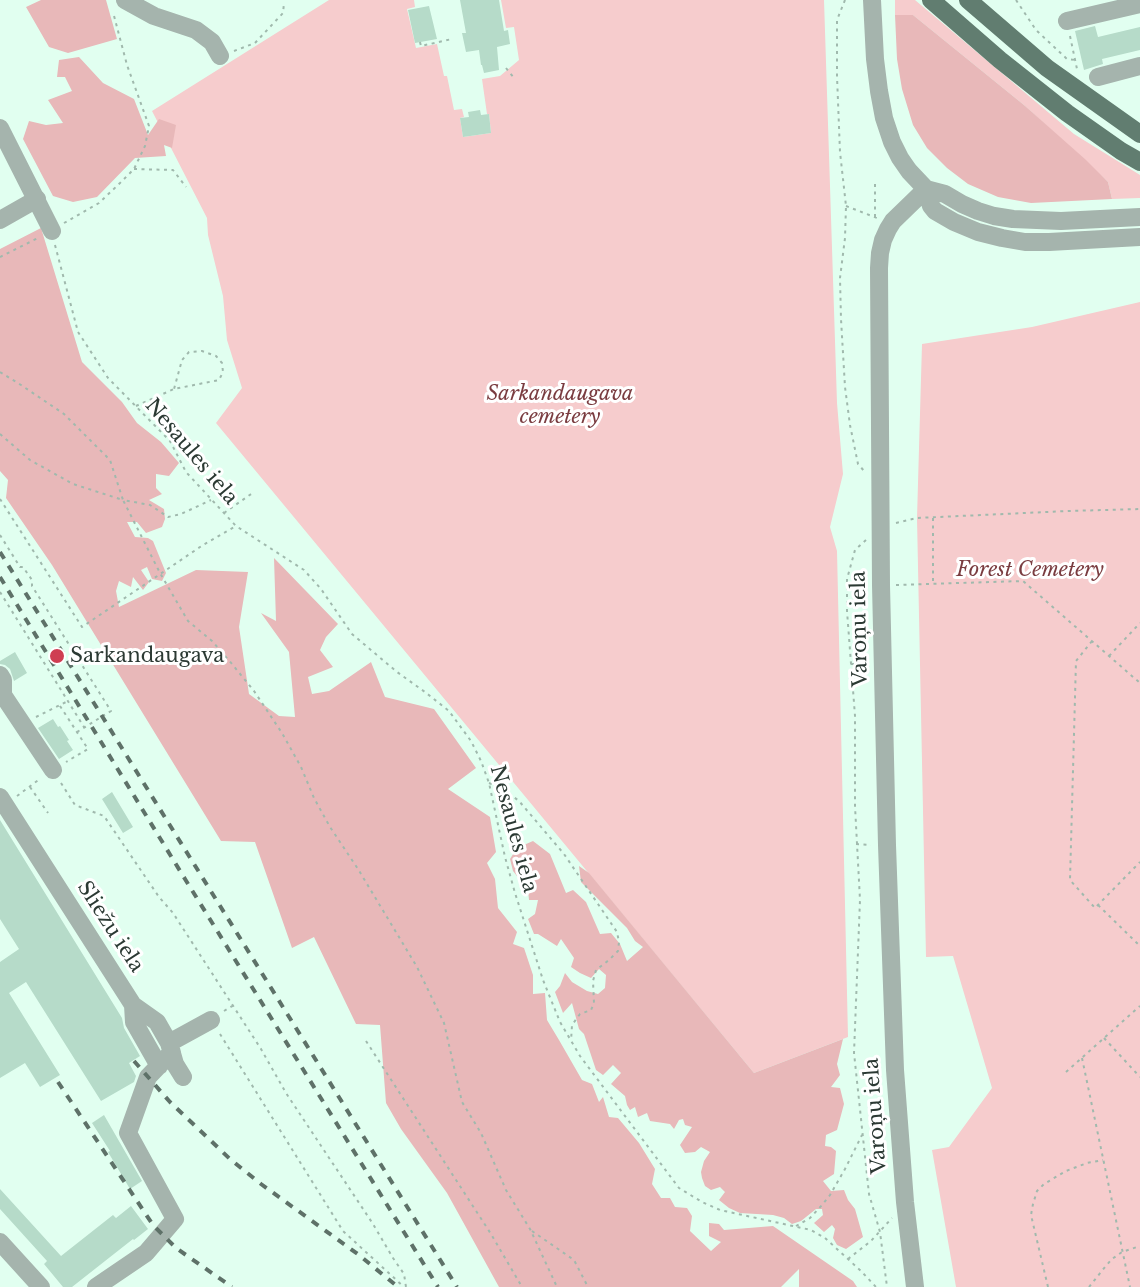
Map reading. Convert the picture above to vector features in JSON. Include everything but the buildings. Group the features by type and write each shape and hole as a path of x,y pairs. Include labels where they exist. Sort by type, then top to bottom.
{"main road":[{"path":"931,0 1066,113 1140,162"},
{"path":"968,0 1047,68 1140,134"}],"street":[{"path":"872,0 875,59 884,118 900,158 926,189 931,206 935,211 960,225 989,236 1025,242 1140,237"},
{"path":"1067,21 1140,4"},
{"path":"119,5 196,30 212,42 220,56"},
{"path":"1098,77 1140,66"},
{"path":"2,135 52,231"},
{"path":"926,189 945,194 978,212 1013,219 1061,221 1140,217"},
{"name":"Varoņu iela","path":"915,1287 905,1202 895,1070 881,585 879,268 883,221 926,189"},
{"path":"0,220 37,199"},
{"path":"0,675 3,680 2,694 53,770"},
{"name":"Sliežu iela","path":"0,797 132,1005 157,1022 183,1077"},
{"path":"132,1005 134,1022 159,1066"},
{"path":"96,1287 146,1253 175,1219 128,1133 148,1077 159,1066 170,1047 211,1020"},
{"path":"0,1242 41,1287"}],"path":[{"path":"845,0 837,20 840,152 846,206 840,278 845,387 858,464 867,476 880,482"},
{"path":"1016,0 1035,30 1067,59 1075,60"},
{"path":"220,56 255,43 283,13 284,3"},
{"path":"75,216 99,203 134,169 145,146 148,126 127,65 119,5"},
{"path":"1067,21 1076,69 1089,77 1098,77"},
{"path":"420,42 421,46 452,39"},
{"path":"506,68 514,78"},
{"path":"134,169 173,170 186,188"},
{"path":"875,184 883,221"},
{"path":"846,206 883,221"},
{"path":"0,257 52,231"},
{"name":"Nesaules iela","path":"52,231 78,333 108,378 170,441 186,472 236,526 304,570 321,589 352,634 396,672 449,711 471,741 489,783 505,857 543,980 560,1022 580,1056 679,1188 720,1210 811,1230 825,1238 876,1287"},
{"path":"136,406 174,389 219,380 223,372 222,363 216,356 202,351 189,352 182,360 174,389"},
{"path":"0,372 64,414 110,460 123,500 160,573 188,621 212,641 232,664 254,691 282,733 330,827 417,967 444,1023 462,1102 481,1133 506,1190 530,1229 557,1287"},
{"path":"0,434 30,460 72,484 123,500 150,505 168,517 181,514 212,500"},
{"path":"224,513 254,492"},
{"path":"0,499 82,627 160,573 236,526"},
{"path":"887,1287 880,1232 869,1194 854,1053 860,900 855,806 855,716 847,579 855,550 880,526 917,518 1140,509"},
{"path":"933,518 933,584"},
{"path":"0,535 20,567 24,567 32,580 32,586 111,711 77,732"},
{"path":"881,585 1023,581 1140,683"},
{"path":"0,592 84,727"},
{"path":"1109,656 1140,623"},
{"path":"1092,641 1076,661 1070,880 1095,908 1140,862"},
{"path":"23,723 68,701"},
{"path":"53,770 75,805 104,816 159,897 173,913 261,1049 286,1094 373,1224 404,1274 405,1287"},
{"path":"489,783 503,789 519,801 564,854 616,932 619,942 618,951 596,969 593,981 594,1003 591,1010 580,1014 572,1025 571,1042"},
{"path":"30,786 48,813"},
{"path":"1098,905 1140,946"},
{"path":"1066,1072 1140,1006"},
{"path":"211,1020 343,1231 405,1287"},
{"path":"1104,1038 1140,1077"},
{"path":"366,1041 491,1234 522,1287"},
{"path":"1082,1058 1130,1287"},
{"path":"795,1226 810,1218 830,1195 846,1169 862,1135"},
{"path":"1048,1287 1031,1215 1037,1191 1039,1187 1066,1171 1103,1160"},
{"path":"848,1259 880,1232 905,1202"},
{"path":"530,1229 574,1260 588,1287"},
{"path":"1089,1287 1112,1259 1122,1252 1140,1246"}],"green space":[{"name":"Sarkandaugava cemetery","path":"329,0 414,0 415,7 407,9 416,48 437,44 454,110 462,109 464,117 460,118 463,137 491,133 482,79 500,76 519,60 514,27 506,28 501,0 824,0 837,403 843,474 830,527 837,551 848,1037 754,1073 216,423 242,388 227,340 223,296 208,235 207,218 152,111"},
{"path":"895,0 915,0 1074,134 1140,175 1140,198 1112,199 1108,182 1024,105 913,15 895,15"},
{"name":"Forest Cemetery","path":"1140,302 1140,1287 956,1287 932,1150 949,1147 992,1088 953,956 926,957 917,518 922,344 1032,327"}],"shaded area":[{"path":"41,0 106,0 117,39 68,53 49,47 26,7"},
{"path":"895,15 913,15 1024,105 1108,182 1112,199 1031,203 998,197 968,184 947,168 927,148 913,125 902,89 897,59"},
{"path":"79,57 103,83 134,99 148,135 159,119 176,125 172,148 164,145 166,156 135,158 97,197 73,202 53,196 23,139 29,121 46,125 63,123 48,100 72,91 65,77 57,77 59,60"},
{"path":"41,228 82,362 122,402 137,423 161,442 179,463 169,476 156,474 156,488 162,494 149,500 164,509 165,519 162,527 146,533 137,522 127,522 135,537 148,538 153,541 166,573 162,581 152,579 147,567 141,570 149,582 143,590 133,577 131,587 119,581 116,591 119,607 196,570 248,572 239,627 249,694 279,716 295,717 289,652 261,613 276,621 274,558 338,624 326,637 320,650 333,667 308,677 312,694 329,691 371,662 385,697 434,709 476,768 448,789 490,817 496,852 487,863 495,879 498,908 517,932 513,944 524,948 533,975 533,994 545,993 547,1020 582,1080 592,1084 599,1102 603,1097 609,1117 618,1118 639,1143 655,1169 652,1184 661,1198 670,1198 675,1207 687,1208 692,1216 690,1231 711,1251 721,1242 709,1236 709,1223 719,1224 724,1230 773,1226 853,1281 857,1287 799,1287 799,1269 781,1287 499,1287 447,1193 401,1129 386,1103 380,1025 356,1024 314,937 292,948 255,842 221,841 52,565 6,498 8,480 0,471 0,249"},
{"path":"533,841 550,854 566,893 573,890 586,902 600,934 611,933 620,944 627,961 643,947 581,882 579,866 589,873 754,1073 843,1039 837,1064 840,1075 831,1087 840,1088 844,1104 837,1130 826,1135 825,1146 836,1151 834,1174 823,1181 831,1191 844,1190 855,1209 863,1237 846,1249 837,1245 833,1238 835,1229 832,1225 824,1232 814,1223 823,1215 822,1209 816,1209 801,1221 792,1224 784,1218 773,1215 740,1213 729,1208 719,1200 725,1192 720,1187 711,1190 705,1186 702,1178 704,1161 710,1152 701,1147 695,1152 685,1153 680,1145 692,1127 685,1125 683,1119 679,1120 674,1129 670,1124 650,1121 647,1113 638,1117 635,1107 630,1110 625,1096 611,1084 621,1073 613,1065 603,1075 596,1070 584,1034 579,1029 572,1003 563,1013 555,992 565,973 572,982 587,991 598,994 605,988 606,975 599,969 591,978 580,973 571,967 574,958 561,939 557,946 538,934 534,934 528,919 535,914 538,900 529,900 528,890 513,871 510,859 517,848"}],"railway":[{"path":"0,552 457,1287"},
{"path":"0,577 438,1287"},
{"path":"134,1061 170,1102 230,1159 359,1255 398,1287"},
{"path":"58,1082 153,1225 176,1248 232,1287"}],"place":[{"name":"Sarkandaugava","path":"57,656"}]}
